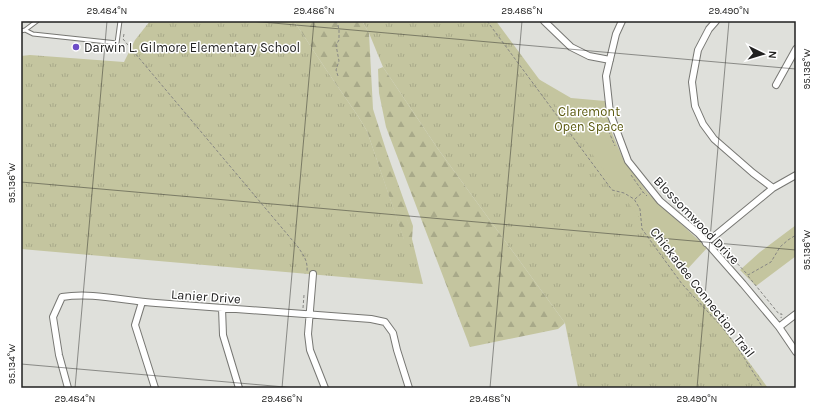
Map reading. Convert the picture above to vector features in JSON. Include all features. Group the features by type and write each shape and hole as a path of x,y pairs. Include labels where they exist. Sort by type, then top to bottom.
{"street":[{"path":"544,21 571,47 589,56 610,60"},
{"name":"Blossomwood Drive","path":"622,21 616,34 606,76 610,113 628,161 660,201 699,234 743,284 779,327 796,352"},
{"path":"716,21 709,30 698,50 692,82 695,106 703,124 714,139 753,173 773,188"},
{"path":"776,86 796,50"},
{"path":"706,243 773,188 796,175"},
{"path":"313,274 306,314 308,334 310,350 325,388"},
{"name":"Lanier Drive","path":"68,388 59,355 54,317 62,297 73,295 142,302 348,317 385,322 393,333 409,388"},
{"path":"142,302 135,324 155,388"},
{"path":"222,308 223,335 239,388"},
{"path":"779,327 796,314"}],"lane":[{"path":"21,31 26,30 37,21"},
{"path":"26,30 33,34 117,43 120,21"}],"path":[{"path":"335,21 339,30 339,40 336,45 339,60 336,70 338,76"},
{"path":"487,21 612,190 634,199 643,192"},
{"path":"124,33 123,39 298,247 305,258 307,272"},
{"name":"Chickadee Connection Trail","path":"634,199 640,209 642,229 682,284 738,348 763,388"},
{"path":"748,276 771,262 780,247 796,235"},
{"path":"712,238 748,276 779,314 782,314 781,318 784,323"},
{"path":"305,293 306,314"}],"green space":[{"path":"150,21 294,21 367,131 404,239 412,239 423,284 21,249 21,56 30,55 124,62 135,40"},
{"path":"294,21 362,21 369,33 373,109 413,226 412,239 404,240 367,131"},
{"path":"362,21 496,21 768,388 578,388 565,323 438,149 383,67 369,33"},
{"path":"383,67 438,149 565,323 558,329 470,347 386,127 379,93 378,69"},
{"name":"Claremont Open Space","path":"535,77 571,98 605,101 612,133 624,161 648,193 707,248 682,275"},
{"path":"796,225 796,256 756,286 740,270 760,252"}],"place":[{"name":"Darwin L. Gilmore Elementary School","path":"76,47"}]}
